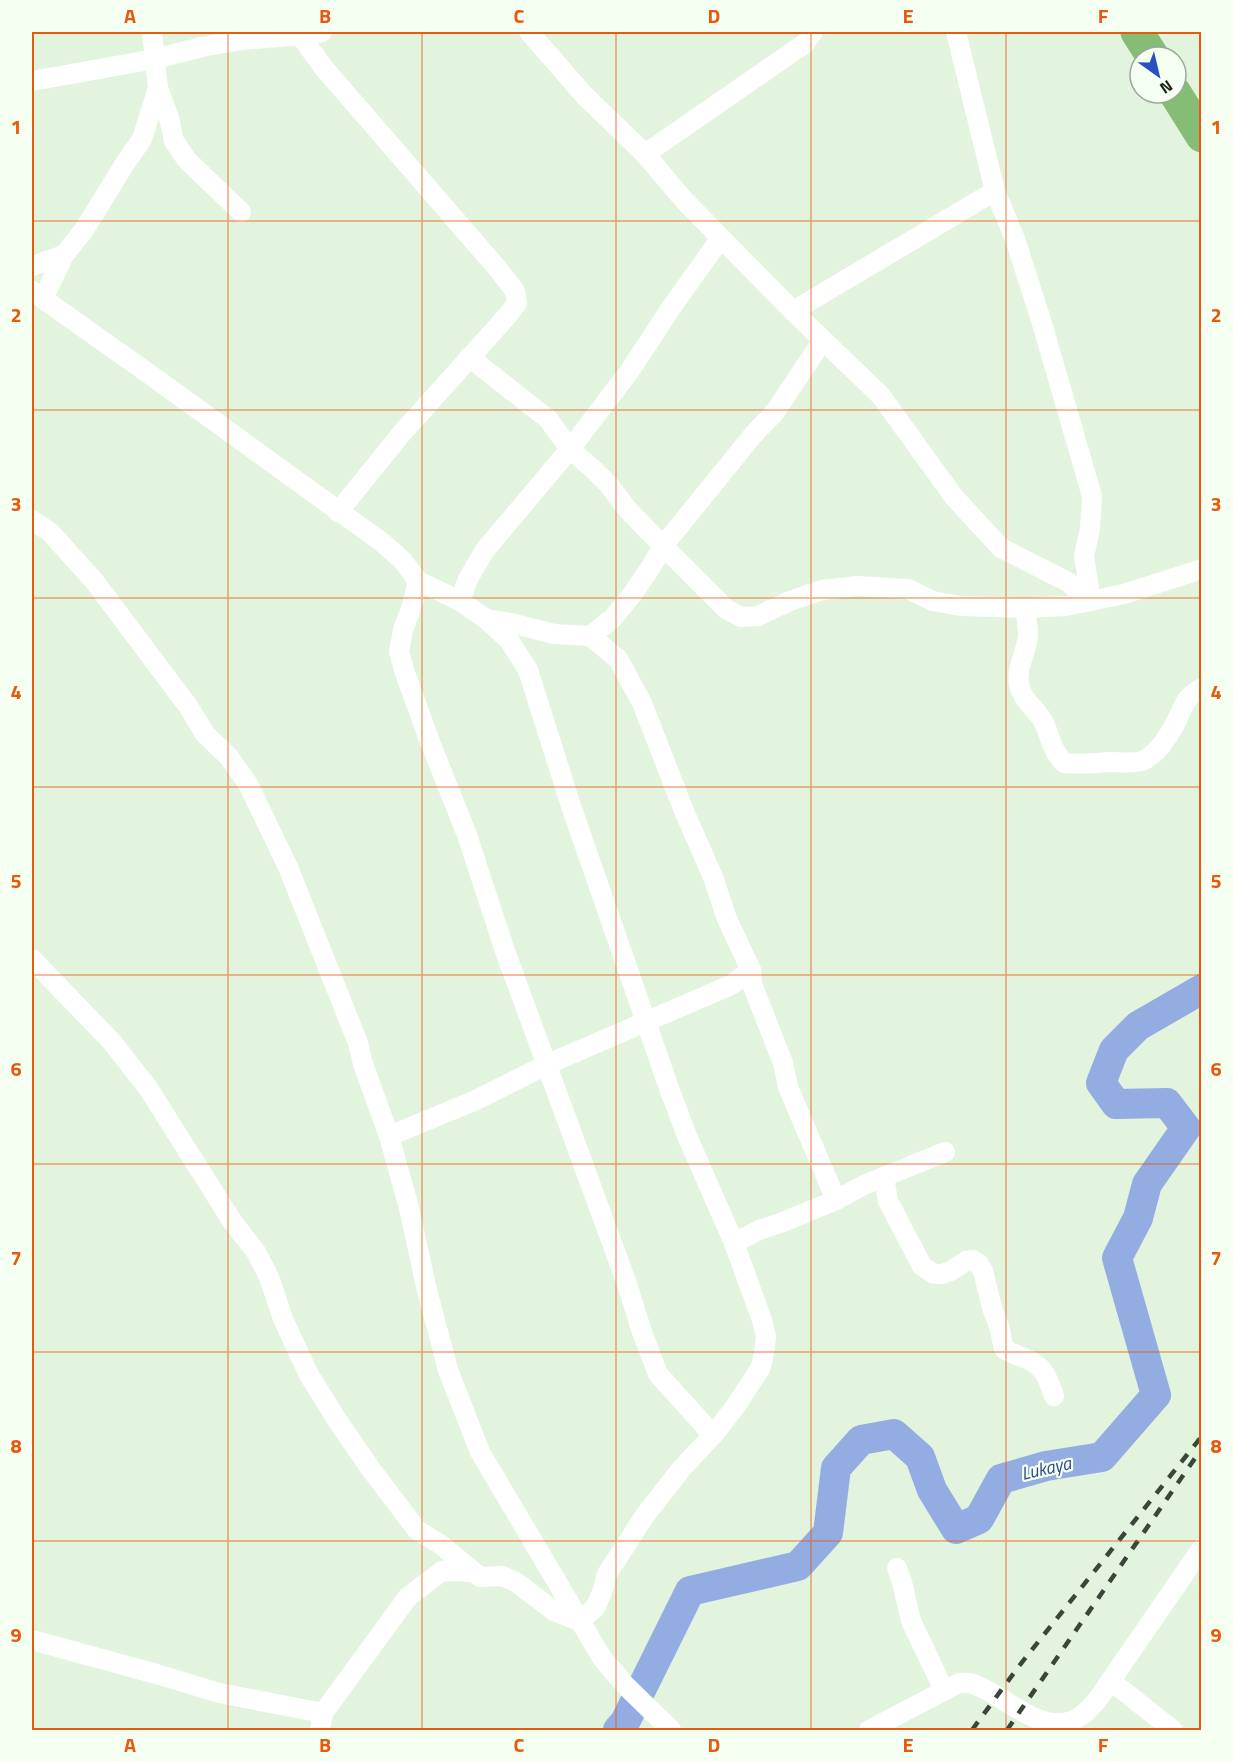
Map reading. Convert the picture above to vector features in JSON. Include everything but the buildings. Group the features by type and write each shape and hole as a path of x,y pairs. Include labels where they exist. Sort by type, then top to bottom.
{"highway":[{"path":"1137,32 1145,45"},
{"path":"1183,105 1202,136"}],"street":[{"path":"152,32 158,88 169,118 174,141 187,160 240,212"},
{"path":"32,81 241,39 322,32"},
{"path":"529,32 585,96 645,153 683,199 880,396 954,497 1001,548 1068,582 1090,602"},
{"path":"645,153 804,44 813,32"},
{"path":"956,32 995,191 1015,239 1041,320 1092,496 1090,528 1084,556 1090,602"},
{"path":"300,35 323,67 492,261 515,291 517,303 402,432 338,512"},
{"path":"158,88 142,139 123,165 84,230 37,295 383,543 403,561 418,581 460,601 486,619 509,640 528,670 574,816 687,1136 734,1243 762,1320 766,1337 760,1367 735,1407 646,1514 607,1575 595,1608 579,1621"},
{"path":"793,311 995,191"},
{"path":"460,601 468,579 485,549 570,449 628,372 721,238"},
{"path":"32,266 64,255"},
{"path":"590,636 612,620 651,567 663,546 753,435 775,412 823,340"},
{"path":"469,357 548,419 570,449 609,485 628,510 663,546 726,609 741,617 758,616 790,601 822,590 857,586 908,589 933,601 960,606 1026,608 1066,606 1124,594 1202,569"},
{"path":"32,520 50,532 95,582 188,706 205,734 229,757 248,784 288,867 358,1043 363,1064 389,1136 408,1204 448,1370 480,1452 602,1658 671,1731"},
{"path":"418,581 403,630 399,652 430,742 467,836 505,951 548,1064 658,1374 713,1435"},
{"path":"1026,608 1028,634 1019,668 1019,687 1024,699 1045,724 1054,752 1064,763 1079,765 1143,760 1156,751 1170,734 1182,706 1193,693 1202,688"},
{"path":"486,619 554,634 590,636 618,659 642,703 727,919 751,970 752,984 783,1063 788,1087 836,1200"},
{"path":"32,959 112,1042 148,1088 232,1221 256,1252 309,1375 370,1468 417,1530 440,1544 480,1577 502,1576 516,1582 554,1611 579,1621"},
{"path":"389,1136 474,1101 548,1064 731,985 751,970"},
{"path":"734,1243 759,1230 836,1200 864,1185 945,1152"},
{"path":"884,1177 888,1201 922,1266 933,1274 942,1274 966,1261 973,1260 979,1264 983,1271 1004,1349 1013,1355 1032,1361 1047,1376 1054,1396"},
{"path":"1078,1731 1202,1548"},
{"path":"897,1568 911,1621 944,1689"},
{"path":"32,1640 322,1722 408,1597 442,1571 473,1572"},
{"path":"1111,1681 1173,1731"},
{"path":"869,1731 959,1683 972,1683 1021,1712 1053,1723 1072,1720 1082,1715 1098,1700"}],"waterway":[{"name":"Lukaya","path":"618,1730 625,1722 690,1591 798,1566 828,1533 836,1468 861,1440 894,1434 920,1457 932,1490 956,1529 979,1519 1001,1479 1046,1466 1102,1457 1156,1395 1117,1258 1138,1218 1147,1184 1186,1128 1167,1103 1116,1104 1101,1083 1114,1050 1138,1026 1202,989"}],"railway":[{"path":"972,1730 1019,1666 1202,1436"},
{"path":"1007,1730 1200,1451"}]}
